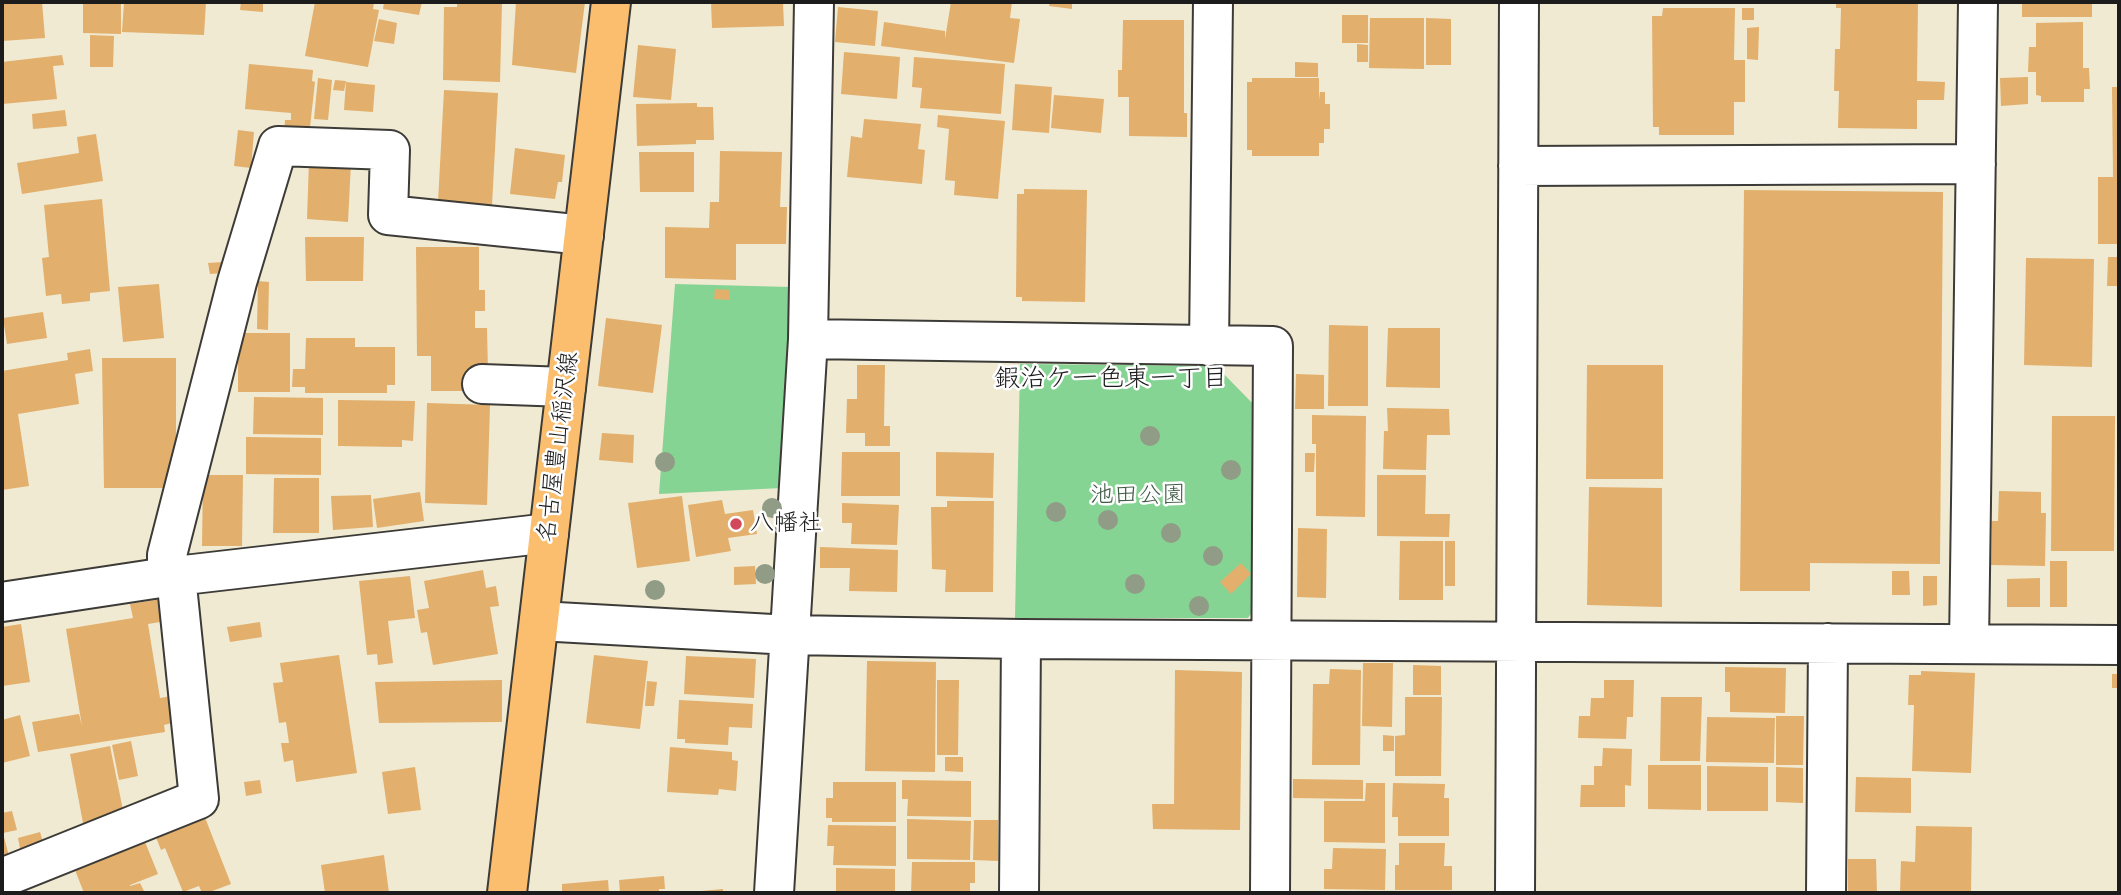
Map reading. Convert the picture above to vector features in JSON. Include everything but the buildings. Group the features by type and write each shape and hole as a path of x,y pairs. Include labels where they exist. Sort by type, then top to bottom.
{"main road":[{"name":"名古屋豊山稲沢線","path":"507,893 611,2"}],"street":[{"path":"774,893 808,339 814,2"},
{"path":"1209,346 1213,2"},
{"path":"1515,893 1519,2"},
{"path":"1969,644 1978,2"},
{"path":"2,878 199,799 167,555 237,282 278,146 390,150 388,215 584,234"},
{"path":"1518,166 1976,164"},
{"path":"808,339 1273,346 1270,893"},
{"path":"482,384 566,387"},
{"path":"2,601 171,577 549,533"},
{"path":"539,621 790,635 1021,639 2119,645"},
{"path":"1019,893 1021,639"},
{"path":"1825,893 1828,643"}],"green space":[{"path":"675,284 791,287 782,488 659,494"},
{"name":"池田公園","path":"1020,364 1216,366 1258,409 1259,602 1248,618 1015,618"}],"place":[{"name":"八幡社","path":"736,524"}],"district":[{"name":"鍜治ケ一色東一丁目","path":"1111,379"}]}
